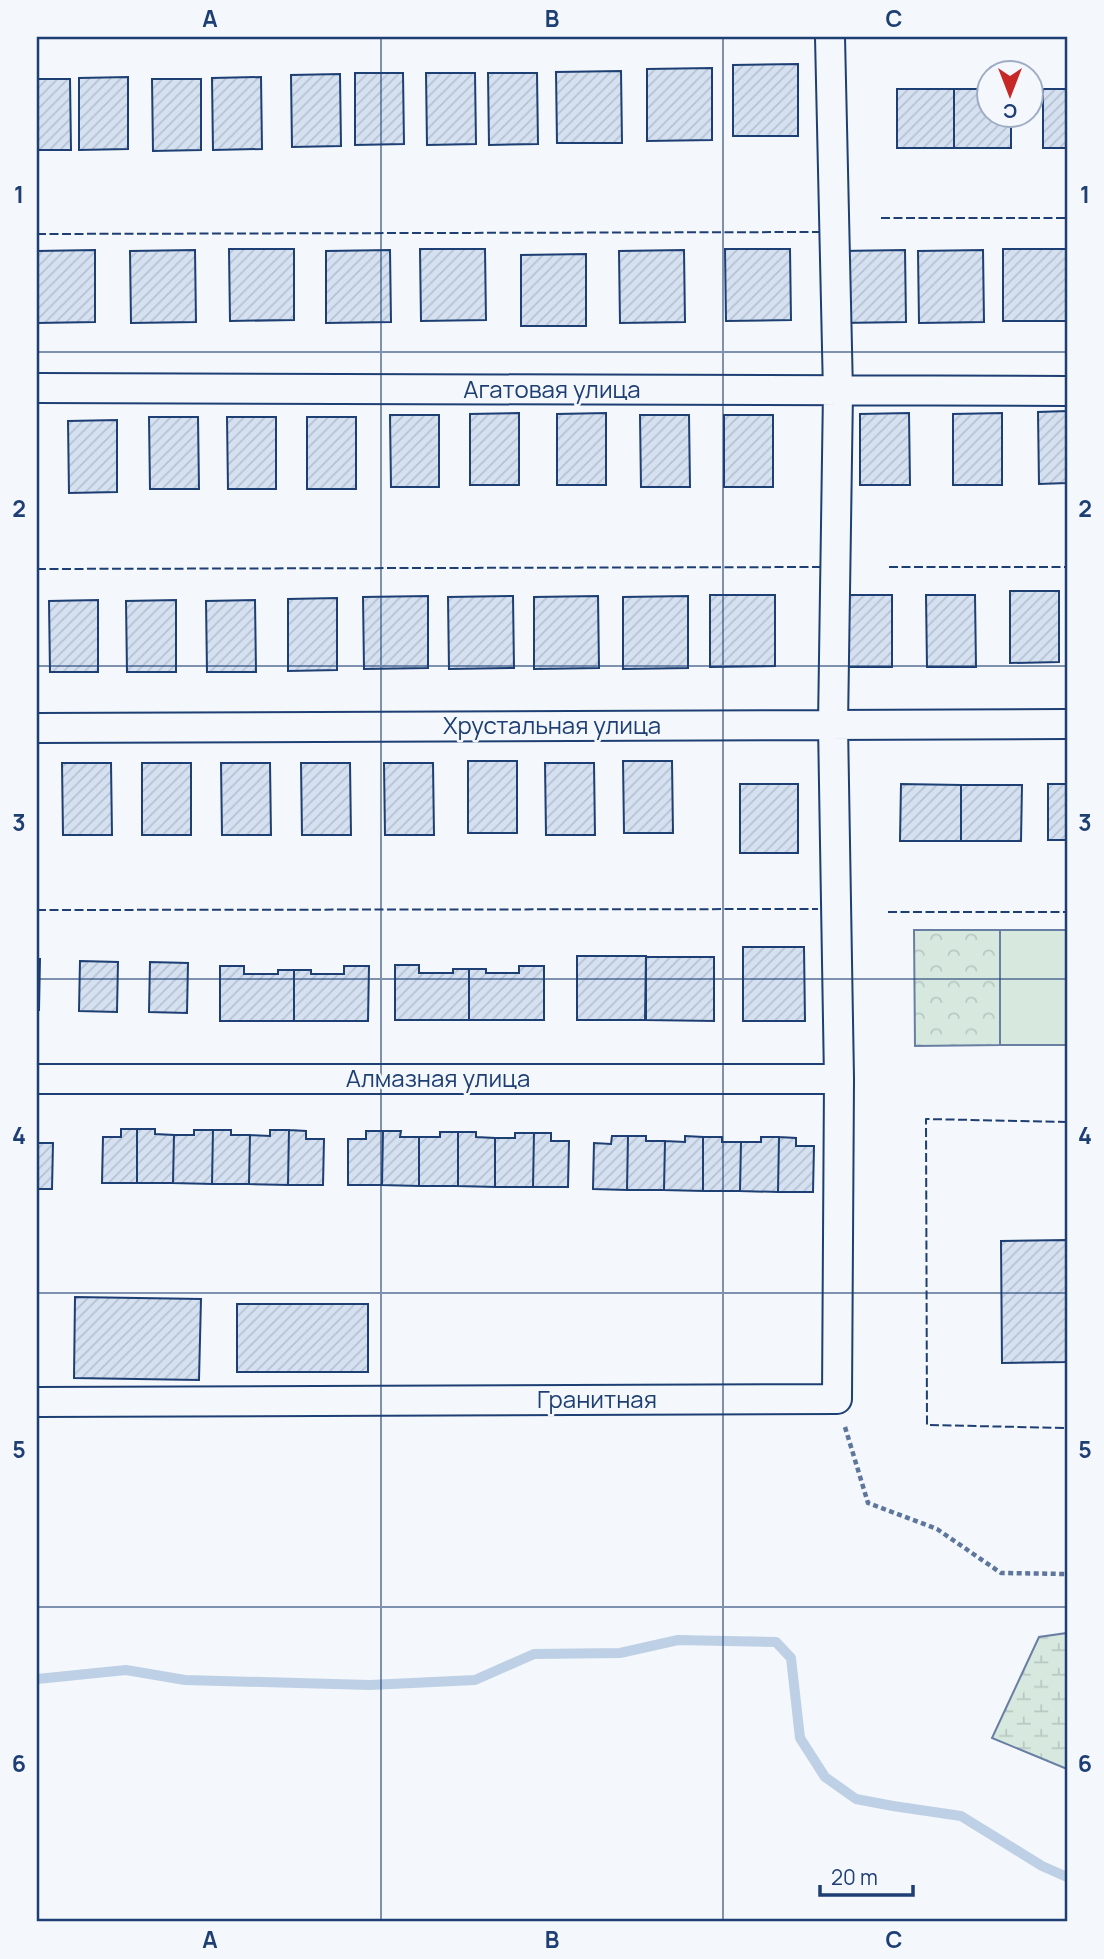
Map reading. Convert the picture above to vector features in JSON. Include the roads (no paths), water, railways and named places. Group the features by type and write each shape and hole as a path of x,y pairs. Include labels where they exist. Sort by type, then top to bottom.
{"street":[{"path":"830,37 838,392 833,725 839,1079"},
{"name":"Агатовая улица","path":"37,388 1067,391"},
{"name":"Хрустальная улица","path":"37,728 1067,724"},
{"name":"Алмазная улица","path":"37,1079 839,1079"},
{"name":"Гранитная","path":"37,1402 837,1399 839,1079"}],"waterway":[{"path":"37,1679 126,1670 185,1680 370,1685 475,1680 534,1654 620,1653 678,1640 776,1642 791,1658 800,1738 825,1777 856,1799 961,1816 1042,1866 1067,1877"}]}
